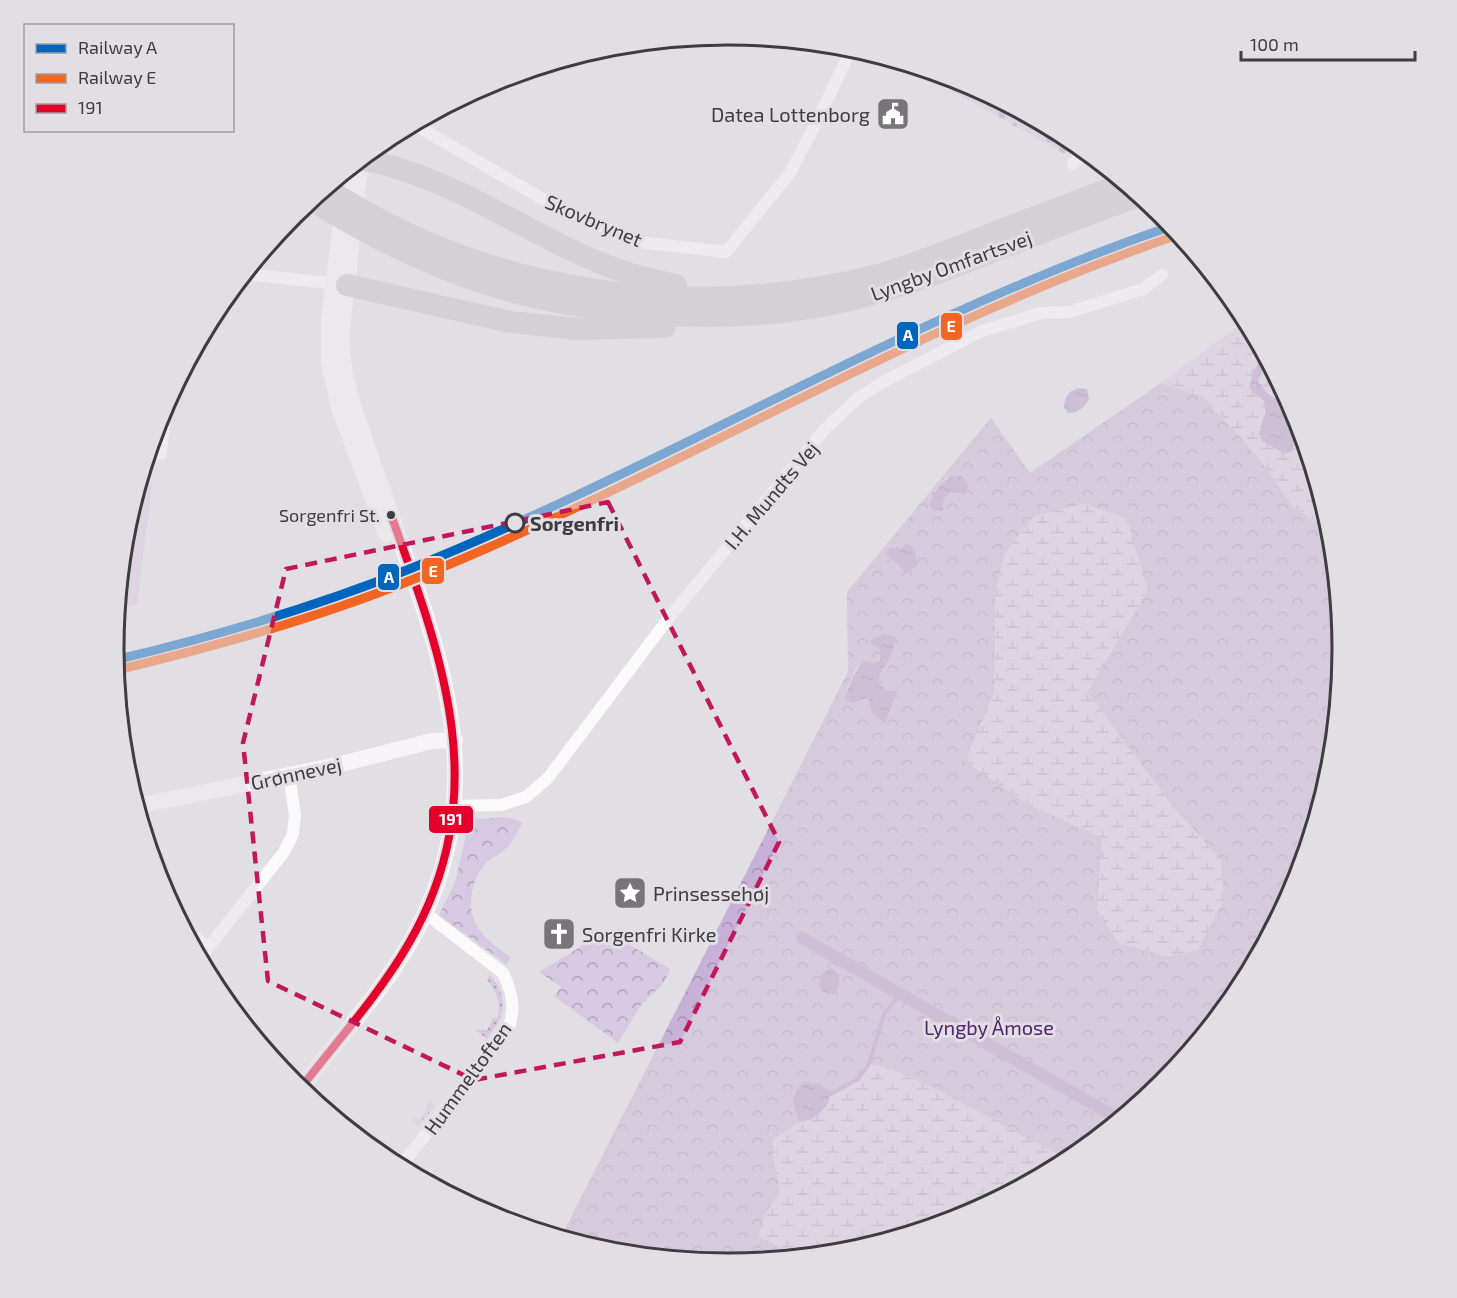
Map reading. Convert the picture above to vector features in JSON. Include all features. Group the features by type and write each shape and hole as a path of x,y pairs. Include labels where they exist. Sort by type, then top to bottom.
{"highway":[{"path":"369,164 379,163 453,189 568,249 645,279 685,286 776,294"},
{"name":"Lyngby Omfartsvej","path":"333,192 379,220 475,262 538,279 602,292 688,298 776,294 878,275 1116,186"},
{"name":"Lyngby Omfartsvej","path":"319,205 365,232 420,259 471,279 535,297 613,310 672,315 745,315 849,300 922,279 1131,199"},
{"path":"340,284 510,322 577,329 686,327 745,315"}],"street":[{"name":"Skovbrynet","path":"422,129 555,206 638,242 726,252 790,172 847,57"},
{"path":"1073,164 1079,158"},
{"path":"306,1081 375,993 409,944 425,913 440,875 454,806 455,740 450,706 437,656 386,517 344,368 340,284 357,174"},
{"path":"254,275 340,284"},
{"name":"I.H. Mundts Vej","path":"454,806 501,805 526,796 548,778 668,618 825,429 858,399 883,382 982,332 1041,313 1069,312 1143,289 1162,275"},
{"name":"Grønnevej","path":"145,804 289,775 432,741 455,740"},
{"path":"205,951 284,852 293,834 295,815 289,775"},
{"name":"Hummeltoften","path":"406,1159 508,1029 513,1001 510,987 503,973 425,913"},
{"path":"200,941 208,948"}],"highlighted area":[{"path":"608,502 779,842 680,1042 474,1080 268,981 243,743 286,569"}],"green space":[{"path":"937,82 996,107 1031,126 1068,150 1064,154"},
{"path":"1239,325 1259,361 1249,388 1264,401 1264,419 1268,436 1286,454 1294,439 1319,524 1292,506 1267,469 1202,396 1161,383"},
{"path":"1264,370 1278,398 1262,388 1258,381"},
{"name":"Lyngby Åmose","path":"1161,383 1202,396 1267,469 1292,506 1319,524 1331,609 1332,649 1331,689 1321,767 1312,805 1287,880 1252,951 1208,1017 1156,1076 1127,1103 1064,1151 996,1191 960,1207 885,1232 807,1248 768,1252 689,1252 650,1248 565,1230 848,672 847,592 991,418 1030,473","holes":["947,477 949,492 943,501 934,491","909,543 902,568 887,552 890,548 901,549","1139,561 1148,590 1087,692 1173,807 1221,860 1097,910 1103,837 1031,806 965,761 994,694","880,649 892,654 878,681 885,690 897,691 885,722 872,714 868,698 853,703 847,689 855,670 863,661 874,664 880,660","831,1091 830,1102 792,1105"]},
{"path":"148,483 152,486 137,605 126,607 136,531"},
{"path":"1085,503 1127,519 1148,590 1087,692 1173,807 1221,860 1224,900 1198,950 1167,957 1118,943 1097,910 1102,837 1031,806 965,761 994,694 995,595 1005,553 1034,516"},
{"path":"501,817 523,823 507,847 482,867 474,883 471,910 480,931 492,944 511,958 506,964 439,915 455,883 470,818"},
{"path":"607,931 670,969 664,983 641,1005 618,1043 554,996 561,987 539,972"},
{"path":"490,975 500,992 503,1007 498,1023 487,1039 475,1030 487,1030 493,1018 498,1017 497,997 487,979"},
{"path":"869,1064 886,1067 928,1085 1058,1154 996,1191 923,1221 885,1232 846,1241 785,1250 758,1236 765,1214 780,1192 772,1140 799,1122 814,1119 830,1102 831,1094 858,1079"},
{"path":"430,1101 435,1106 419,1126 412,1121 419,1119 428,1108 426,1105"}],"water":[{"path":"1259,361 1264,370 1258,381 1266,392 1278,400 1287,418 1295,440 1292,451 1285,454 1262,441 1259,434 1265,413 1264,401 1249,388"},
{"path":"1079,388 1087,389 1089,399 1080,409 1068,413 1064,408 1066,397 1070,392"},
{"path":"960,475 968,484 966,493 949,493 943,501 943,510 934,511 929,506 934,494 948,479"},
{"path":"909,543 914,550 918,565 907,573 886,553 890,548 901,549"},
{"path":"885,634 896,637 892,654 878,681 885,690 897,691 885,723 872,714 868,698 853,703 845,700 852,679 863,661 874,663 880,660 880,649 870,643 872,639"},
{"path":"831,968 839,975 839,986 835,994 823,992 818,985 822,974"},
{"path":"805,1081 831,1091 830,1098 821,1112 799,1122 794,1100 797,1090"}],"waterway":[{"path":"802,938 1112,1115"},
{"path":"831,1094 858,1079 869,1064 884,1014 900,994"}],"rail line":[{"name":"A","path":"124,658 265,620 412,568 602,483 883,346 978,303 1074,262 1163,229"},
{"name":"E","path":"125,668 267,630 414,579 605,494 981,313 1077,272 1171,238"}],"transit line":[{"name":"191","path":"306,1081 371,999 409,943 435,888 450,835 455,781 452,729 442,676 428,623 391,515"}],"place":[{"name":"Datea Lottenborg","path":"893,114"},
{"name":"Sorgenfri St.","path":"391,515"},
{"name":"Sorgenfri","path":"515,523"},
{"name":"Prinsessehøj","path":"630,893"},
{"name":"Sorgenfri Kirke","path":"559,934"}]}
